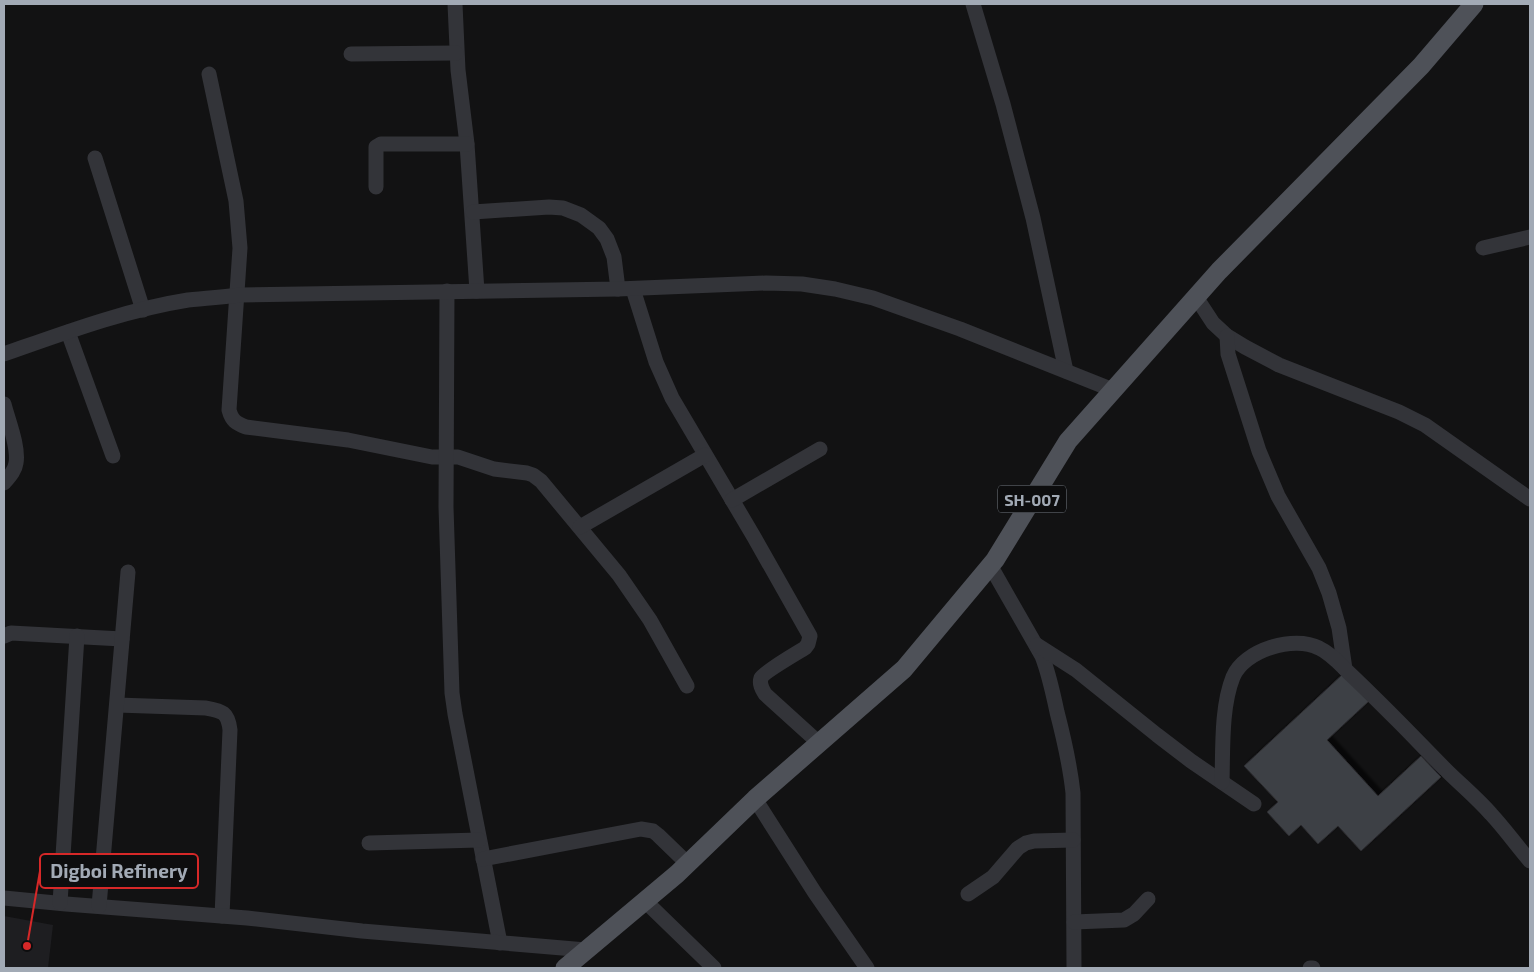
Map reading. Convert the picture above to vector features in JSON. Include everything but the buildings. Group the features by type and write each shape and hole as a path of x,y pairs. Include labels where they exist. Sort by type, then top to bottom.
{"main road":[{"name":"SH-007","path":"565,968 688,864 754,799 904,669 990,565 1068,442 1219,271 1421,66 1474,4"}],"street":[{"path":"455,4 456,53 467,144 477,291"},
{"path":"973,4 1003,104 1033,218 1066,372"},
{"path":"351,54 456,53"},
{"path":"209,74 236,202 240,248 229,410 231,418 236,423 246,427 348,440 432,457 458,457 494,469 533,475 541,481 619,575 650,620 687,686"},
{"path":"376,187 376,148 378,145 467,144"},
{"path":"95,158 143,310"},
{"path":"473,212 549,207 563,208 581,215 598,228 607,240 625,289 672,398 810,636 805,648 763,675 760,684 765,694 819,743"},
{"path":"1482,248 1530,237"},
{"path":"4,354 68,332 143,310 188,300 236,296 625,289 766,283 802,284 873,298 960,329 1113,390"},
{"path":"447,291 445,457 452,693 500,943"},
{"path":"1196,297 1213,323 1227,336 1245,348 1279,365 1399,412 1425,425 1530,499"},
{"path":"68,332 113,456"},
{"path":"1227,336 1228,354 1259,450 1278,496 1319,568 1329,593 1339,628 1345,669"},
{"path":"4,404 16,448 17,462 13,472 4,483"},
{"path":"732,500 820,449"},
{"path":"580,527 705,455"},
{"path":"990,565 1036,644 1048,670 1070,770 1073,840 1074,968"},
{"path":"99,906 128,572"},
{"path":"4,636 11,634 122,639"},
{"path":"60,903 77,636"},
{"path":"1222,782 1225,714 1229,691 1240,666 1250,657 1281,644 1292,642 1308,644 1320,648 1333,657 1491,814 1530,861"},
{"path":"1036,644 1076,670 1157,735 1254,804"},
{"path":"116,705 219,710 229,721 222,916"},
{"path":"754,799 863,965"},
{"path":"483,858 641,829 653,831 688,864"},
{"path":"369,843 479,840"},
{"path":"968,894 993,877 1018,848 1026,843 1073,840"},
{"path":"4,898 586,950"},
{"path":"1074,922 1124,920 1134,914 1148,899"},
{"path":"644,901 714,968"}],"shaded area":[{"path":"4,916 53,925 48,968 4,968"}],"place":[{"name":"Digboi Refinery","path":"27,946"}]}
